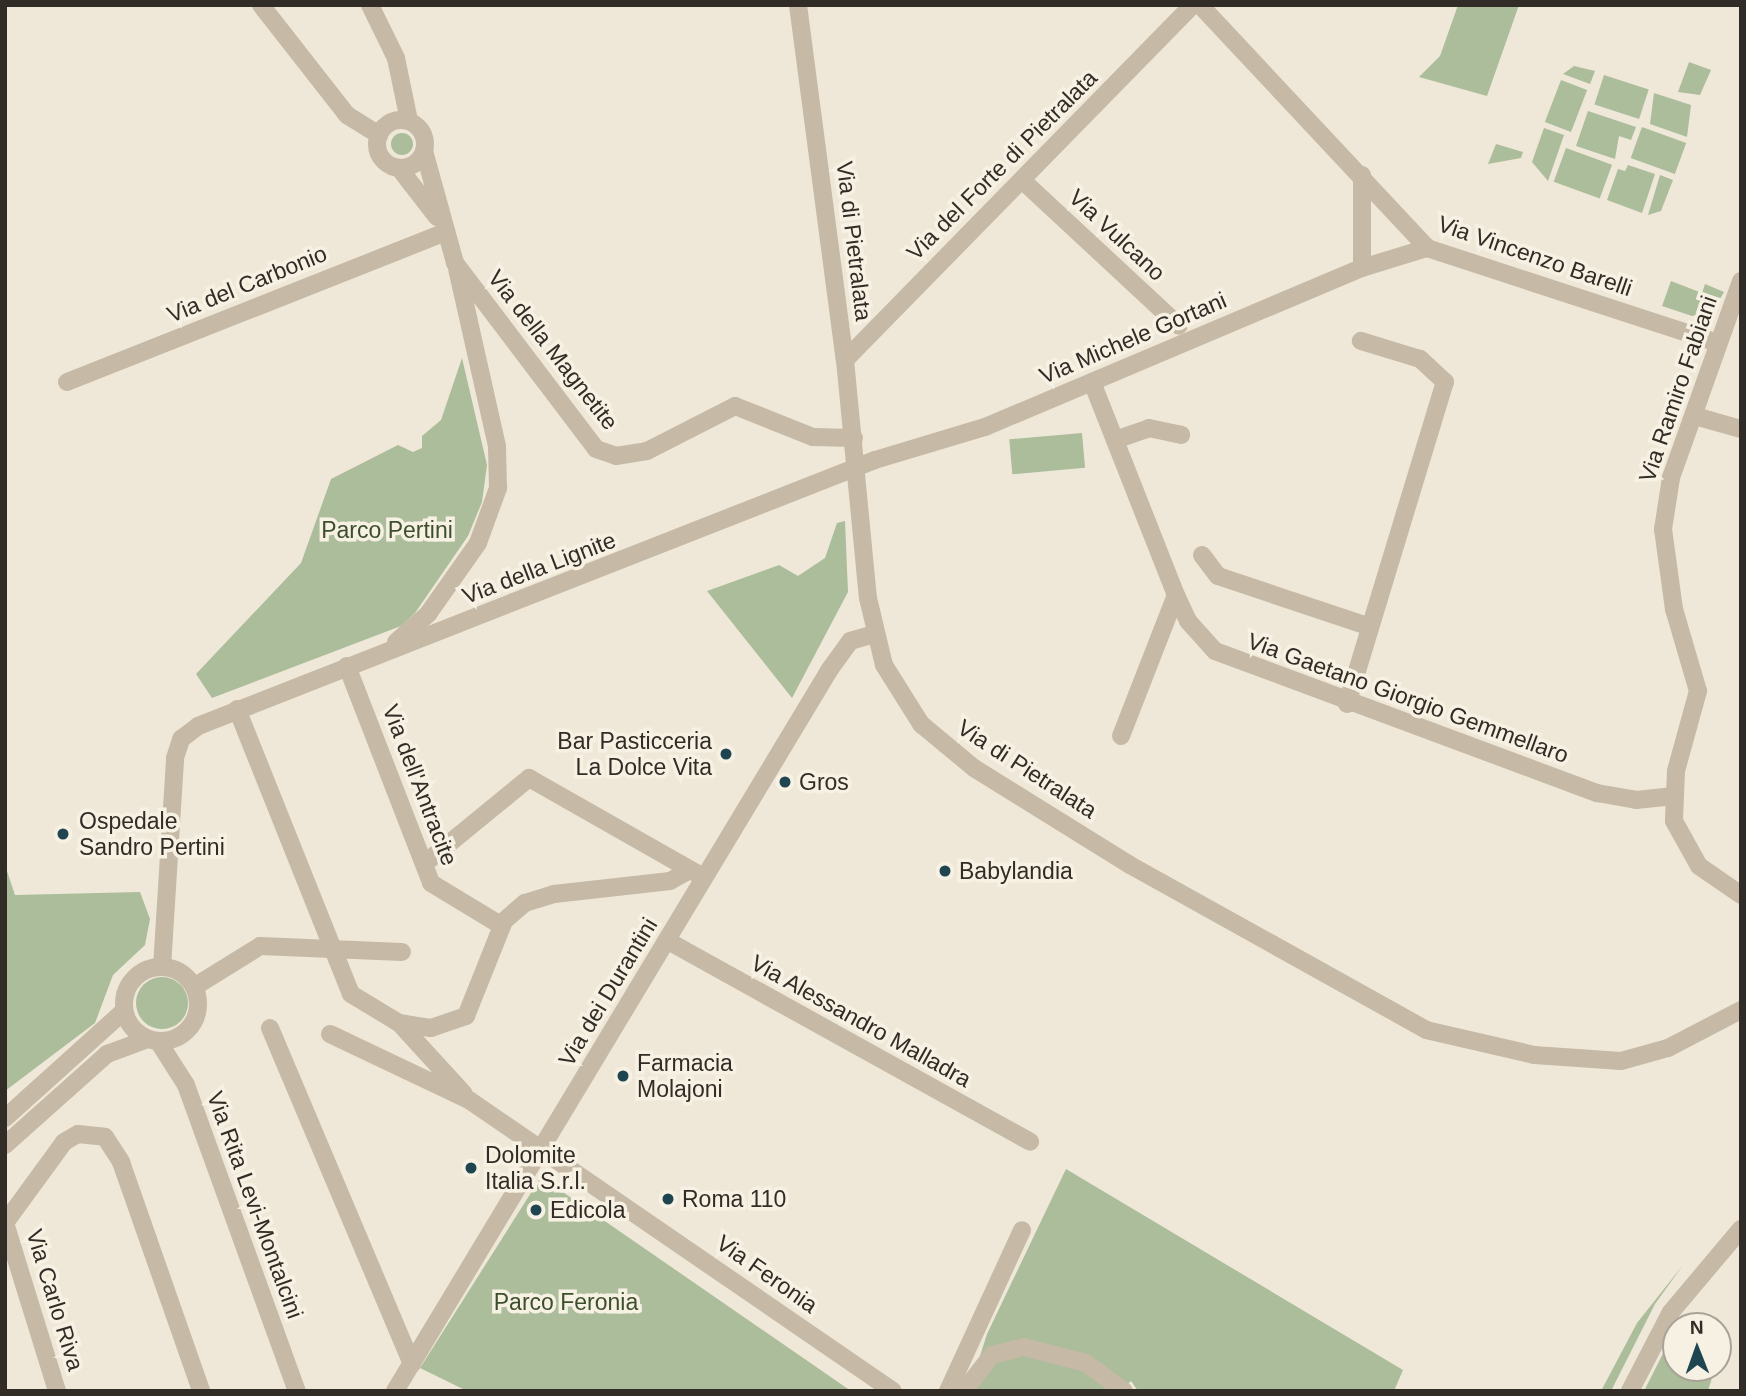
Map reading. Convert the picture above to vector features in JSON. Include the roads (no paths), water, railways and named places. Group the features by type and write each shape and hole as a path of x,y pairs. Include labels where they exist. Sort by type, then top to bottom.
{"street":[{"path":"261,5 347,115 379,135"},
{"path":"370,5 400,70 409,121 422,132 424,151 417,162 399,168 381,156 379,135"},
{"name":"Via di Pietralata","path":"798,5 845,360 874,634 910,712 974,768 1130,865 1426,1030 1498,1050 1612,1061 1658,1052 1741,1010"},
{"name":"Via del Forte di Pietralata","path":"845,360 1193,5"},
{"name":"Via Vincenzo Barelli","path":"1200,5 1362,175 1427,248 1718,343"},
{"path":"379,135 393,122 409,121"},
{"name":"Via della Magnetite","path":"424,151 443,228 455,262 581,433 604,453 660,446 736,406 813,437 854,438"},
{"name":"Via della Magnetite","path":"399,168 443,228"},
{"path":"1362,175 1362,268"},
{"name":"Via Vulcano","path":"1022,180 1179,326"},
{"name":"Via del Carbonio","path":"67,382 443,228"},
{"name":"Via Michele Gortani","path":"857,469 985,427 1362,268 1427,248"},
{"path":"383,651 432,609 482,538 499,481 495,435 455,262"},
{"name":"Via Ramiro Fabiani","path":"1739,293 1718,343 1695,416 1671,478 1663,529 1674,609 1698,691 1672,796 1685,847 1710,877 1741,895"},
{"path":"1347,704 1445,382 1420,359 1361,341"},
{"name":"Via Gaetano Giorgio Gemmellaro","path":"1092,382 1176,595 1215,651 1347,704 1598,793 1636,800 1672,796"},
{"path":"1695,416 1741,429"},
{"path":"1115,440 1149,428 1181,435"},
{"name":"Via della Lignite","path":"162,967 177,745 191,730 383,651 442,632 857,469"},
{"path":"1202,555 1218,576 1370,626"},
{"path":"1121,736 1176,595"},
{"path":"432,609 431,625 442,632"},
{"name":"Via dei Durantini","path":"395,1391 668,941 697,873 838,657 855,638 874,634"},
{"name":"Via dell'Antracite","path":"347,666 424,864 439,890 502,926"},
{"path":"237,709 353,998 399,1023 430,1028 466,1016 502,926 513,911 542,896 670,881 697,873"},
{"path":"424,864 529,778 697,873"},
{"name":"Via Alessandro Malladra","path":"668,941 1030,1142"},
{"path":"194,988 260,946 402,952"},
{"path":"5,1118 124,1010 131,982 162,967 181,973 194,988 198,1006 192,1025 177,1038 153,1040 107,1054 5,1145"},
{"path":"124,1010 133,1029 153,1040"},
{"path":"399,1023 468,1100"},
{"path":"271,1028 412,1364"},
{"path":"330,1034 468,1100"},
{"name":"Via Rita Levi-Montalcini","path":"153,1040 186,1085 297,1391"},
{"name":"Via Feronia","path":"468,1100 893,1391"},
{"path":"5,1223 64,1142 78,1134 105,1137 121,1162 201,1391"},
{"name":"Via Carlo Riva","path":"5,1223 57,1391"},
{"path":"1630,1391 1671,1312 1741,1229"},
{"path":"948,1391 1022,1230"},
{"path":"964,1391 992,1355 1024,1347 1086,1363 1124,1391"}],"place":[{"name":"Bar Pasticceria La Dolce Vita","path":"726,754"},
{"name":"Gros","path":"785,782"},
{"name":"Ospedale Sandro Pertini","path":"63,834"},
{"name":"Babylandia","path":"945,871"},
{"name":"Farmacia Molajoni","path":"623,1076"},
{"name":"Dolomite Italia S.r.l.","path":"471,1168"},
{"name":"Roma 110","path":"668,1199"},
{"name":"Edicola","path":"536,1210"}],"park label":[{"name":"Parco Pertini","path":"387,530"},
{"name":"Parco Feronia","path":"566,1302"}]}
